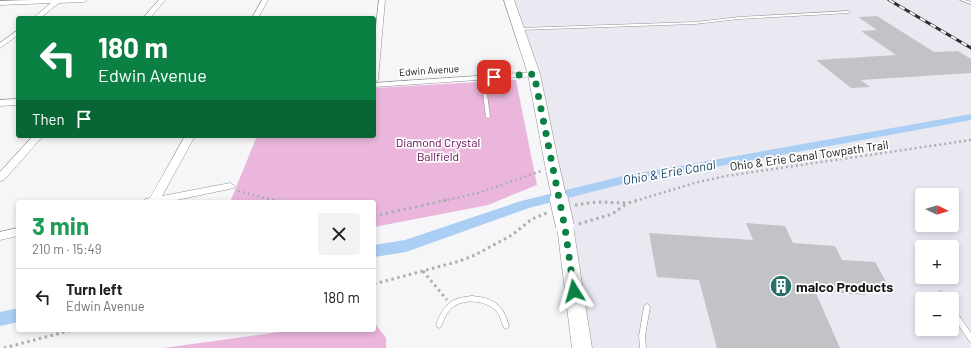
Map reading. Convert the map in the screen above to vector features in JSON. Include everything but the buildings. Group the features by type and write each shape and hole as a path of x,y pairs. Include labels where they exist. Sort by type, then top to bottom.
{"main road":[{"path":"509,0 534,74 565,227 582,348"}],"street":[{"path":"39,16 59,0"},
{"path":"0,3 84,0"},
{"path":"148,16 162,0"},
{"path":"256,16 265,0"},
{"path":"376,60 382,0"},
{"path":"0,46 16,34"},
{"name":"Edwin Avenue","path":"376,85 534,74"},
{"path":"0,103 16,102"},
{"path":"0,178 36,138"},
{"path":"153,200 189,138"},
{"path":"157,200 230,186"},
{"path":"0,236 16,232"}],"lane":[{"path":"962,0 971,3"},
{"path":"520,29 695,23 739,18 848,12"},
{"path":"483,78 488,118"},
{"path":"439,325 442,314 452,305 464,299 480,300 493,304 502,314 506,326"},
{"path":"643,348 642,336 648,307"},
{"path":"959,321 971,339"}],"path":[{"name":"Ohio & Erie Canal Towpath Trail","path":"604,202 628,203 698,182 726,176 971,140"},
{"path":"376,216 478,193 536,172 553,170"},
{"path":"230,186 242,193 273,200"},
{"path":"565,227 615,213 624,209 628,203"},
{"path":"376,283 465,259 504,239"},
{"path":"423,271 452,305"},
{"path":"4,348 64,332"}],"shaded area":[{"path":"509,0 971,0 971,348 581,348 534,74"}],"green space":[{"name":"Diamond Crystal Ballfield","path":"516,80 537,185 488,205 376,227 376,200 231,200 256,138 376,138 376,88"},
{"path":"376,325 386,338 386,348 163,348 280,332 376,332"}],"waterway":[{"name":"Ohio & Erie Canal","path":"376,251 406,246 526,204 623,180 971,117"},
{"name":"Ohio & Erie Canal","path":"0,319 16,315"}],"railway":[{"path":"889,0 971,48"}],"place":[{"name":"malco Products","path":"781,286"}],"route":[{"path":"494,77 534,74 565,228 574,291"}]}
